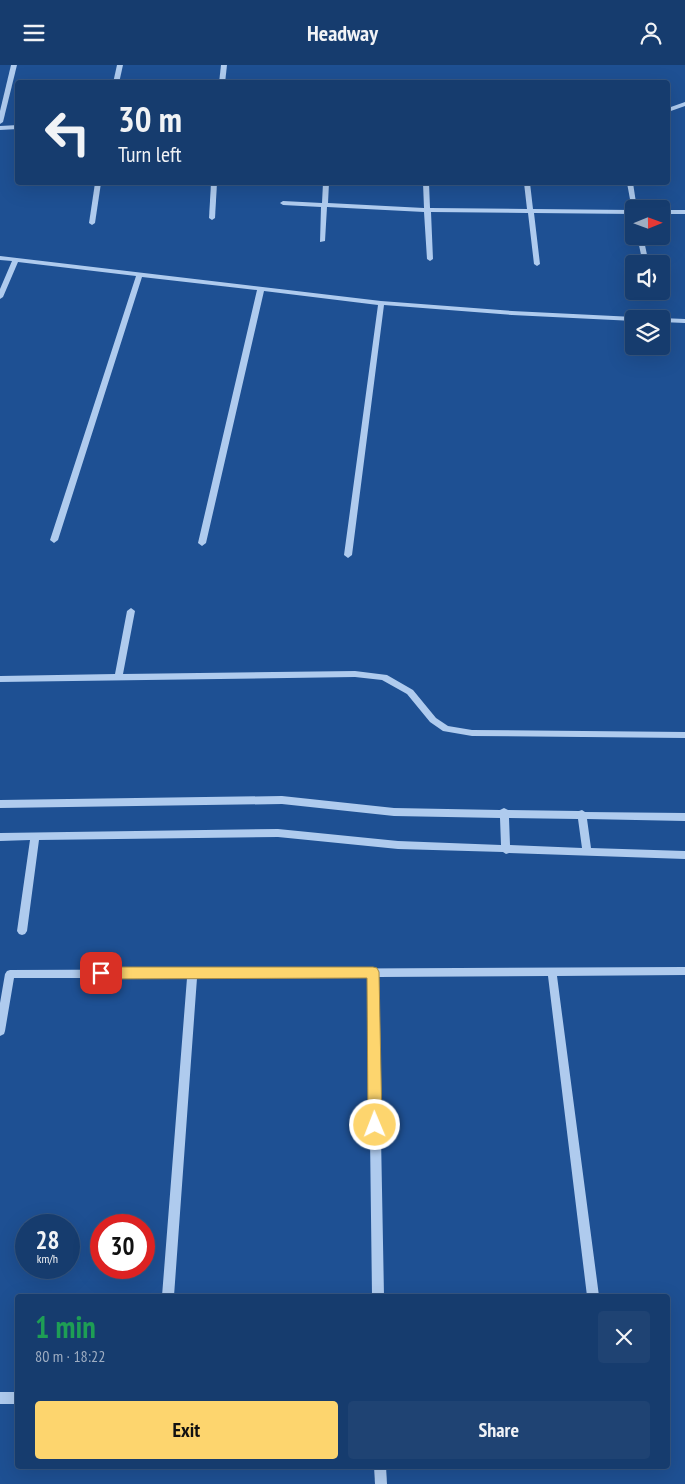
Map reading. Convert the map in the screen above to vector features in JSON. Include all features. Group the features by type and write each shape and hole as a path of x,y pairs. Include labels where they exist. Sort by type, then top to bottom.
{"street":[{"path":"0,122 14,65"},
{"path":"117,80 120,65"},
{"path":"222,80 224,65"},
{"path":"670,109 685,104"},
{"path":"0,128 15,127"},
{"path":"92,223 98,185"},
{"path":"212,218 214,185"},
{"path":"322,241 326,185"},
{"path":"426,185 430,259"},
{"path":"527,185 536,264"},
{"path":"630,185 633,200"},
{"path":"283,203 427,210 625,210"},
{"path":"670,212 685,212"},
{"path":"0,258 381,303 512,313 625,319"},
{"path":"0,297 16,259"},
{"path":"54,539 140,274"},
{"path":"202,543 262,289"},
{"path":"348,555 381,303"},
{"path":"670,320 685,321"},
{"path":"119,676 131,611"},
{"path":"0,679 355,674 384,677 410,692 433,720 446,729 472,733 685,735"},
{"path":"0,804 282,800 394,812 504,812 685,817"},
{"path":"504,812 506,850"},
{"path":"582,814 587,852"},
{"path":"0,837 278,833 398,845 685,855"},
{"path":"22,931 35,836"},
{"path":"0,1031 10,974 685,971"},
{"path":"373,972 378,1294"},
{"path":"552,972 593,1294"},
{"path":"168,1294 192,973"},
{"path":"0,1398 15,1398"},
{"path":"380,1469 381,1484"}],"route":[{"path":"101,973 373,972 375,1125"}]}
